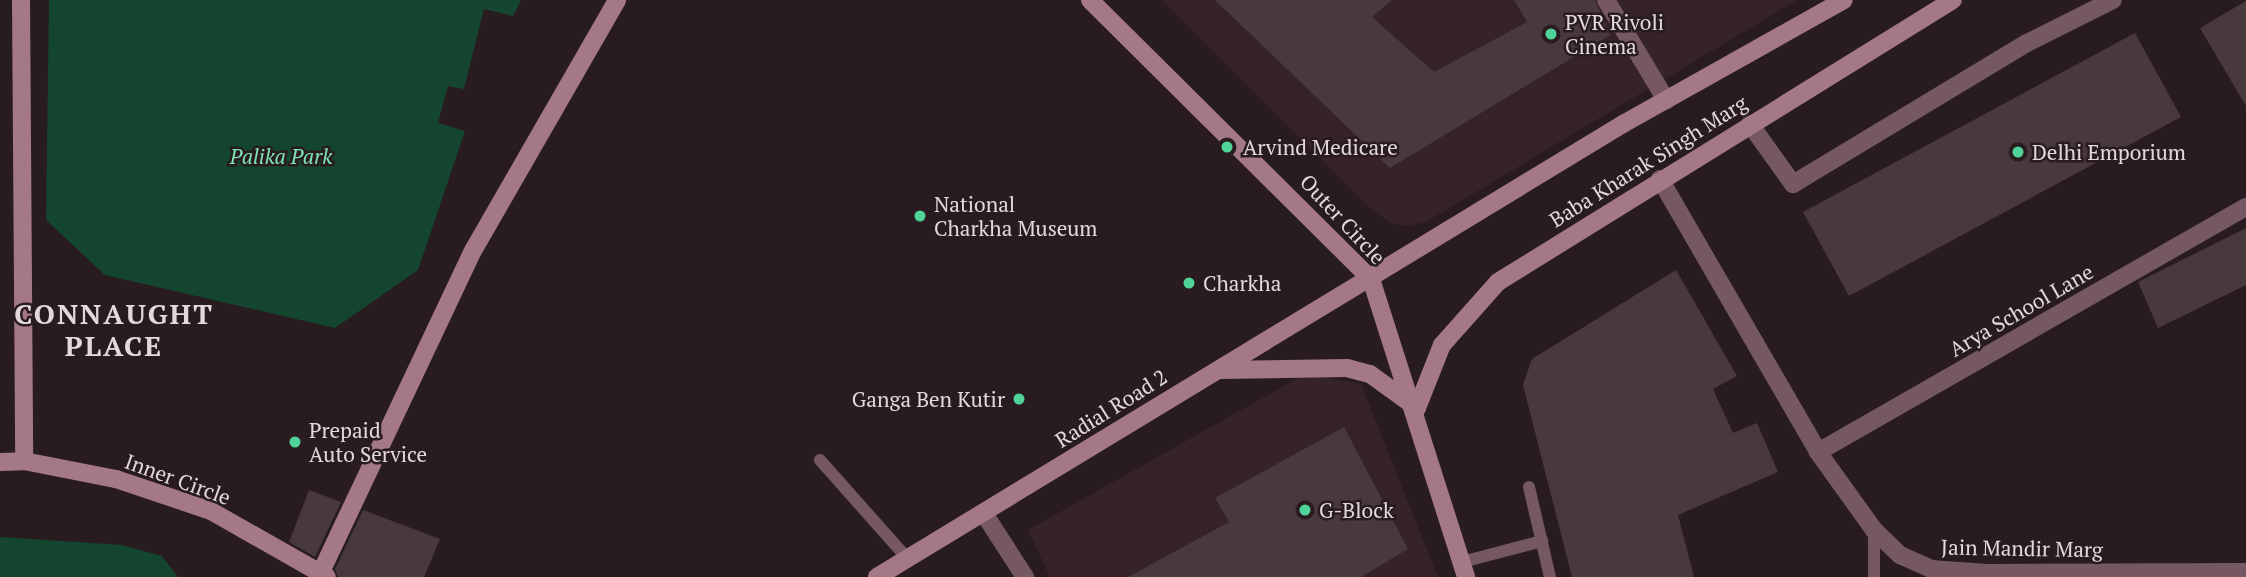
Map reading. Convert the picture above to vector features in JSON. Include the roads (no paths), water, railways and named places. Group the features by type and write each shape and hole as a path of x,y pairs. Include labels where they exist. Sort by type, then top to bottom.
{"main road":[{"path":"21,0 24,461"},
{"path":"324,575 474,249 617,0"},
{"name":"Outer Circle","path":"1090,0 1371,279 1417,408 1464,569"},
{"name":"Baba Kharak Singh Marg","path":"1371,279 1665,100 1844,0"},
{"name":"Baba Kharak Singh Marg","path":"1417,408 1442,345 1465,312 1498,282 1660,179 1954,0"},
{"name":"Radial Road 2","path":"877,577 985,515 1214,370 1371,279"},
{"path":"1214,370 1347,368 1370,374 1417,408"},
{"name":"Inner Circle","path":"0,462 24,461 116,479 211,511 324,575"}],"street":[{"path":"1606,0 1665,100"},
{"path":"1750,124 1793,184 2027,43 2113,0"},
{"name":"Jain Mandir Marg","path":"1660,179 1727,299 1818,452 1874,530 1900,555 1931,573 2246,572"},
{"name":"Arya School Lane","path":"1818,452 2246,207"},
{"path":"985,515 1025,577"}],"lane":[{"path":"820,460 908,559"},
{"path":"1529,487 1550,577"},
{"path":"1874,530 1874,577"},
{"path":"1464,569 1542,541"}],"place":[{"name":"PVR Rivoli Cinema","path":"1551,34"},
{"name":"Arvind Medicare","path":"1227,147"},
{"name":"Delhi Emporium","path":"2018,152"},
{"name":"National Charkha Museum","path":"920,216"},
{"name":"Charkha","path":"1189,283"},
{"name":"Ganga Ben Kutir","path":"1019,399"},
{"name":"Prepaid Auto Service","path":"295,442"},
{"name":"G-Block","path":"1305,510"}],"district":[{"name":"CONNAUGHT PLACE","path":"114,330"}],"park label":[{"name":"Palika Park","path":"281,156"}]}
